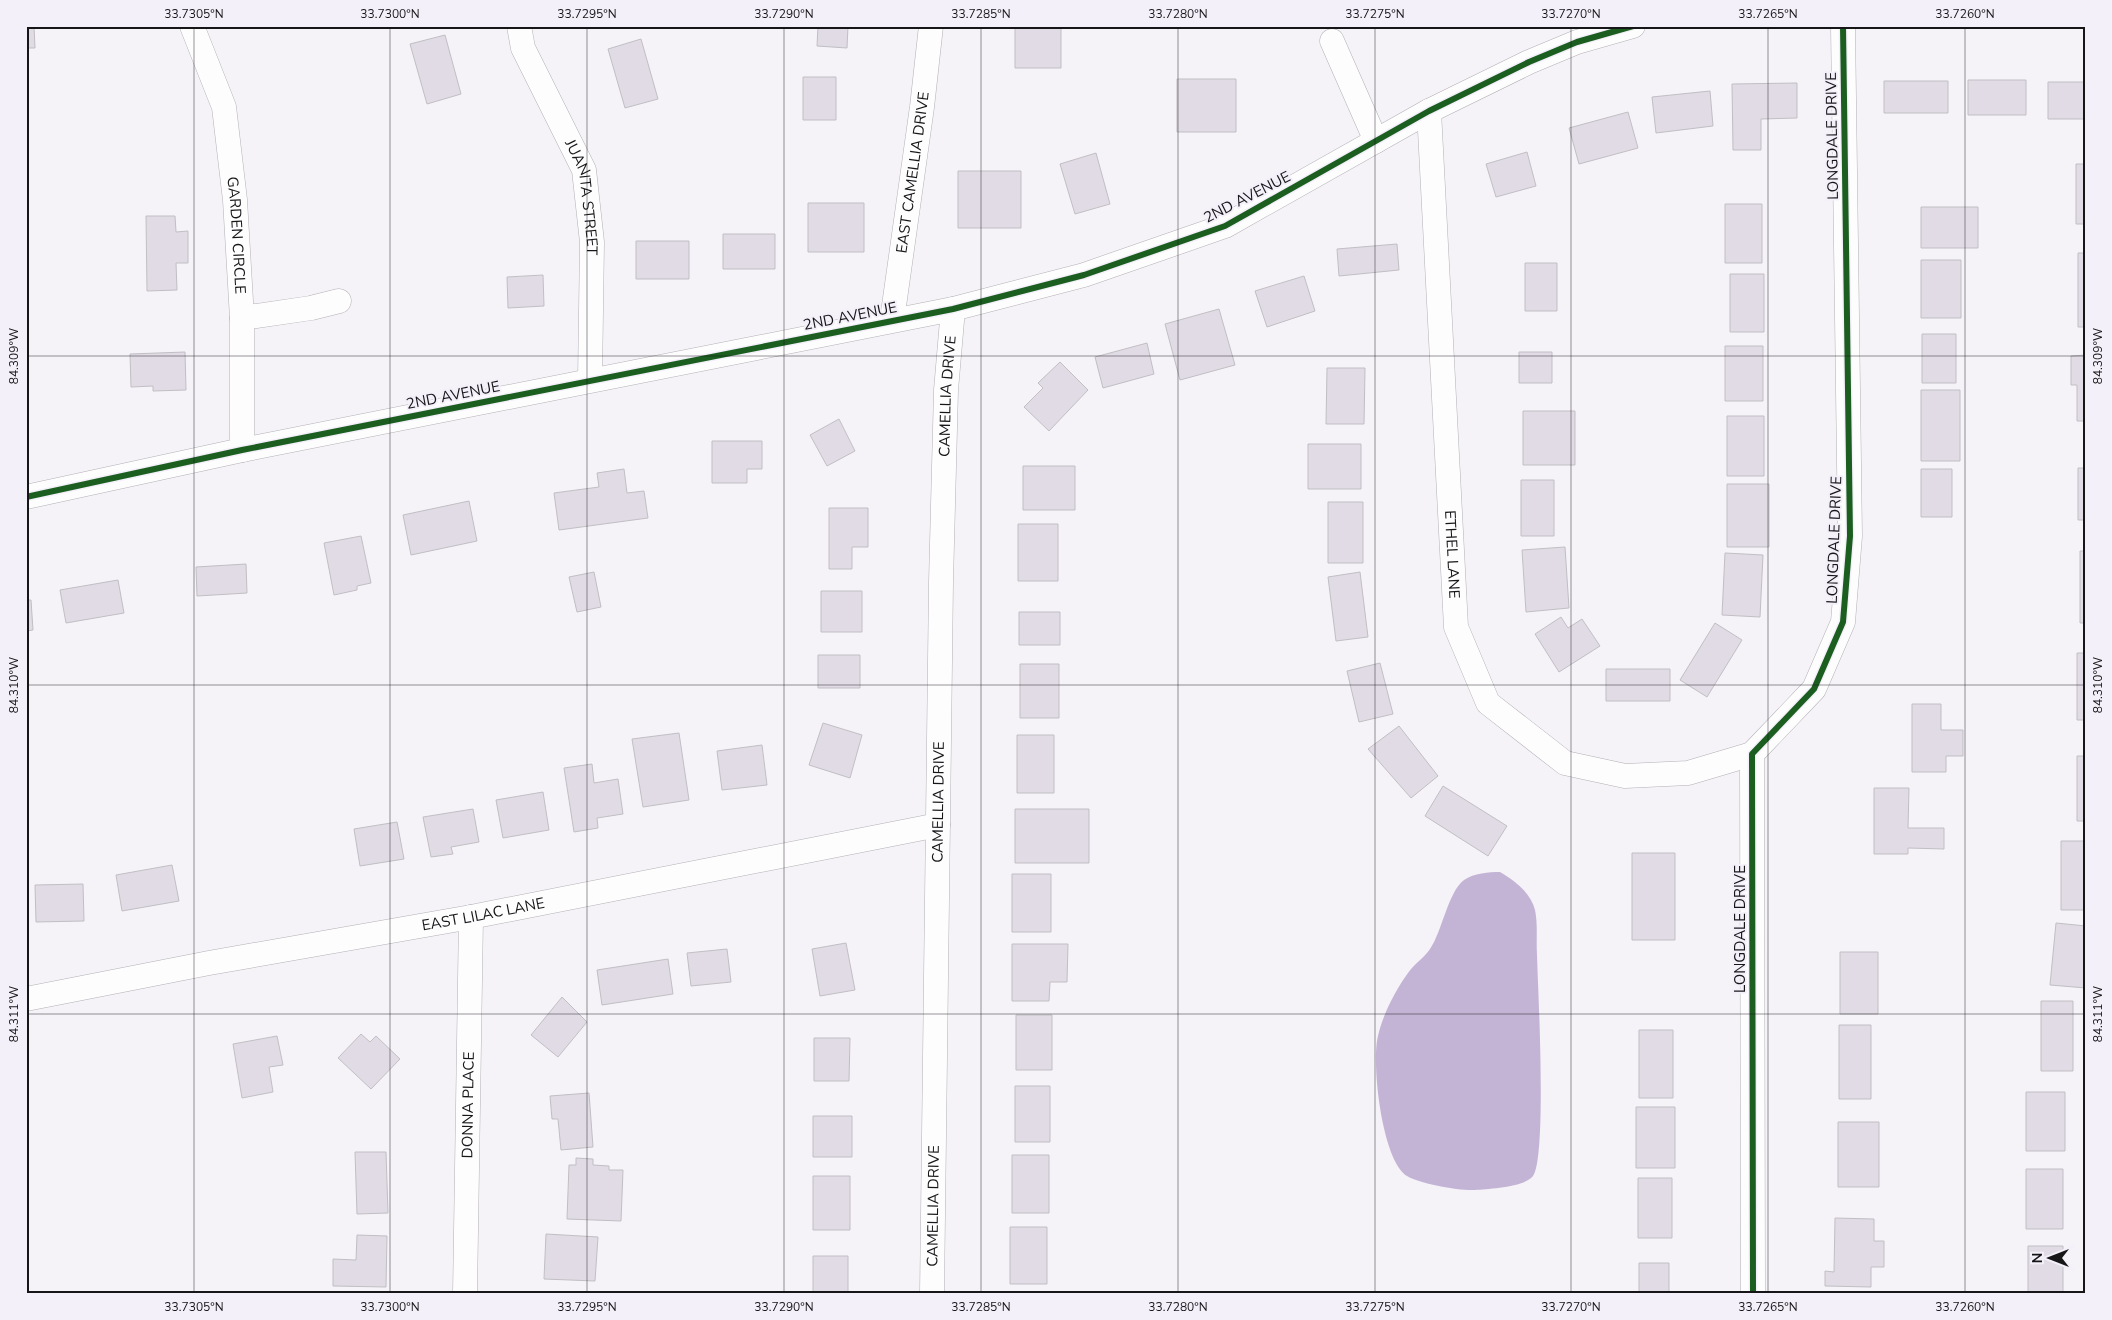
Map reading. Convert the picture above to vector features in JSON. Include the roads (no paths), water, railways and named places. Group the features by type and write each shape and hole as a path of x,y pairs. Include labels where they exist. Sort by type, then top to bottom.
{"street":[{"name":"GARDEN CIRCLE","path":"192,26 224,107 235,200 242,318 242,450"},
{"name":"JUANITA STREET","path":"519,26 523,48 584,170 592,242 590,380"},
{"name":"EAST CAMELLIA DRIVE","path":"892,320 922,107 931,26"},
{"name":"2ND AVENUE","path":"26,497 242,450 953,309 1084,275 1225,226 1429,111 1529,62 1569,45 1633,26"},
{"name":"LONGDALE DRIVE","path":"1753,1294 1752,754 1814,688 1843,622 1850,536 1843,26"},
{"path":"1332,41 1376,141"},
{"name":"ETHEL LANE","path":"1429,111 1456,627 1488,703 1565,763 1625,776 1688,773 1752,754"},
{"path":"242,318 311,308 339,301"},
{"name":"CAMELLIA DRIVE","path":"932,1294 946,390 953,309"},
{"name":"EAST LILAC LANE","path":"26,998 208,963 471,918 938,825"},
{"name":"DONNA PLACE","path":"465,1294 471,918"}]}
